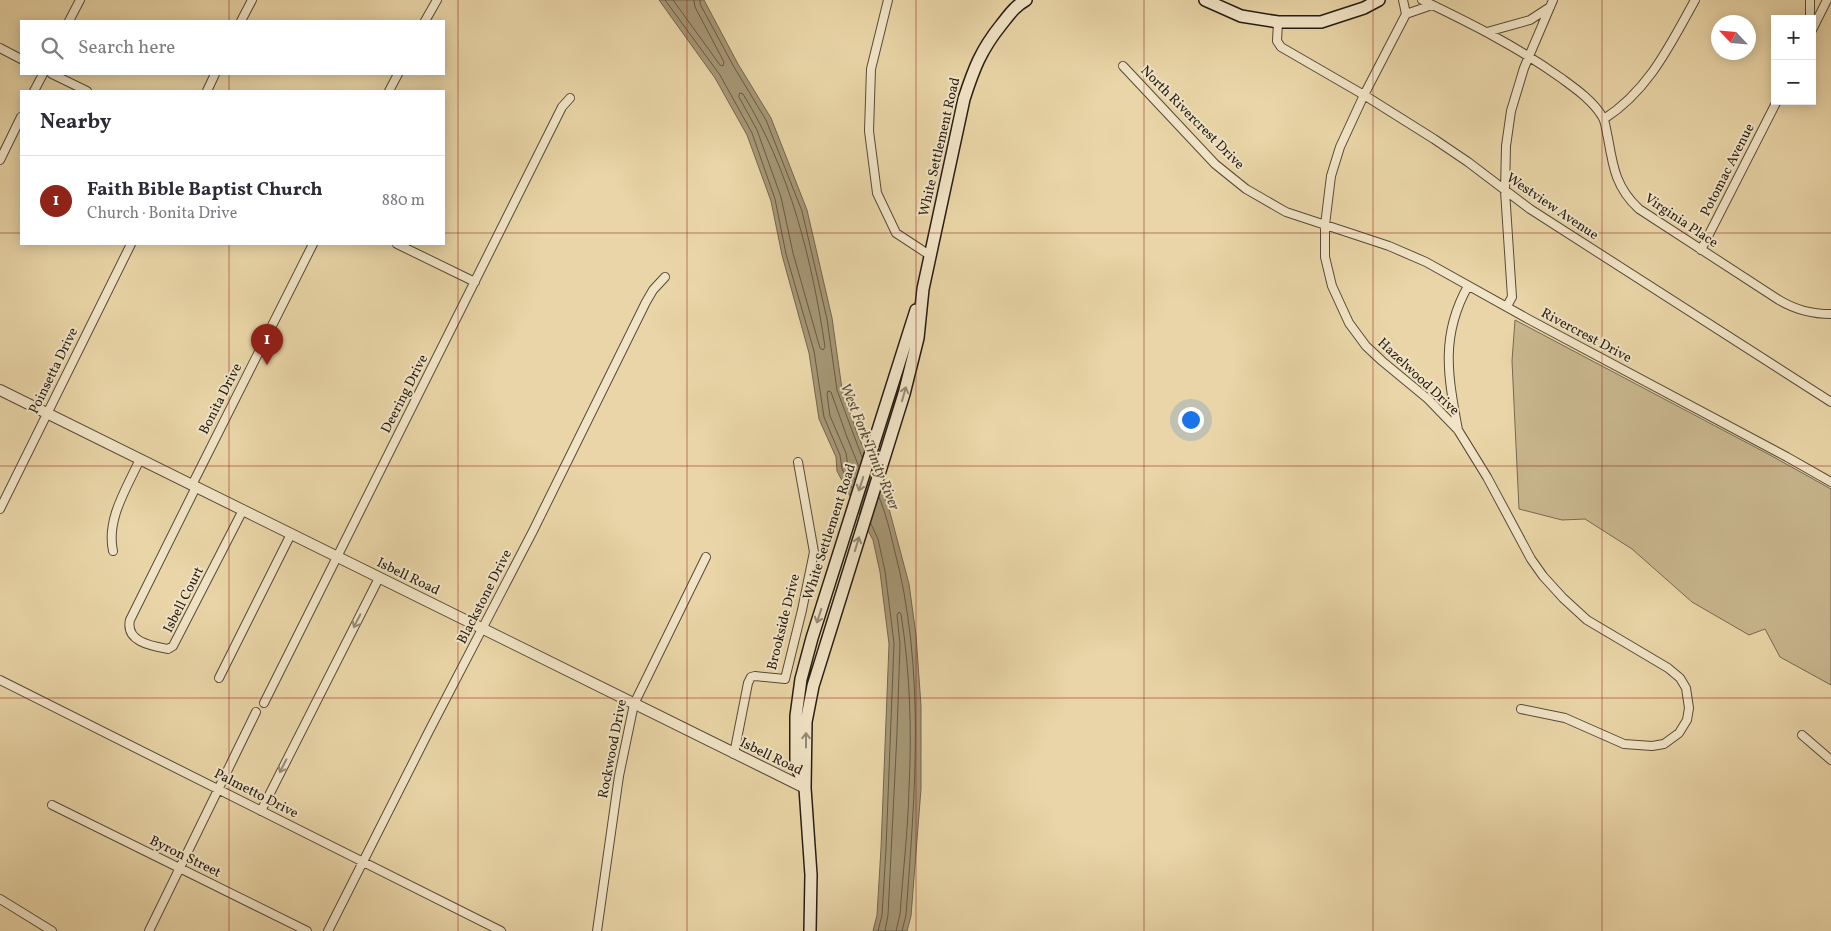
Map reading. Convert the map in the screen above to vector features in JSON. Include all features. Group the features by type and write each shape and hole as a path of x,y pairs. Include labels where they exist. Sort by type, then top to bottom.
{"main road":[{"path":"1205,0 1241,16 1278,22 1321,22 1364,8 1379,0"},
{"name":"White Settlement Road","path":"805,788 796,764 796,716 808,655 923,289 964,99 973,71 986,44 1020,2"},
{"name":"White Settlement Road","path":"810,931 811,875 805,788 806,722 813,686 904,394 918,338 923,289"}],"street":[{"path":"70,20 80,0"},
{"path":"242,20 252,0"},
{"path":"425,20 437,0"},
{"path":"888,0 871,69 869,131 877,192 896,233 930,256"},
{"path":"1403,0 1406,14 1432,5"},
{"name":"Virginia Place","path":"1422,0 1487,32 1529,56 1572,85 1594,103 1604,118 1617,179 1628,200 1639,209 1795,309 1814,314 1831,314"},
{"path":"1604,118 1620,108 1652,73 1678,33 1695,0"},
{"path":"1810,0 1810,15"},
{"path":"1816,21 1826,0"},
{"path":"1487,32 1530,20 1552,4"},
{"path":"1507,306 1512,297 1505,191 1506,146 1512,111 1529,56 1552,4"},
{"name":"Hazelwood Drive","path":"1406,14 1364,95 1340,147 1333,168 1325,225 1326,258 1332,286 1349,324 1366,346 1382,362 1428,400 1458,430 1488,477 1530,559 1543,576 1587,620 1668,668 1680,678 1686,688 1689,708 1683,726 1673,738 1664,744 1652,746 1624,744 1565,718 1521,709"},
{"name":"Westview Avenue","path":"1278,22 1277,41 1281,47 1364,95 1434,139 1530,209 1831,402"},
{"path":"0,48 20,58"},
{"name":"North Rivercrest Drive","path":"1122,66 1215,164 1246,189 1286,212 1325,225"},
{"path":"35,90 42,75"},
{"path":"54,75 85,90"},
{"path":"208,90 215,75"},
{"path":"390,90 397,75"},
{"name":"Deering Drive","path":"264,703 562,107 570,98"},
{"name":"Potomac Avenue","path":"1701,250 1775,105"},
{"path":"0,160 20,119"},
{"name":"Rivercrest Drive","path":"1325,225 1389,246 1426,262 1538,325 1831,482"},
{"name":"Poinsetta Drive","path":"0,509 131,245"},
{"name":"Bonita Drive","path":"194,486 313,245"},
{"path":"400,245 475,282"},
{"name":"Blackstone Drive","path":"328,931 533,531 646,302 653,290 665,277"},
{"path":"1458,430 1449,380 1448,355 1451,329 1459,303 1468,286"},
{"name":"Isbell Road","path":"0,390 805,788"},
{"path":"113,550 111,535 114,516 140,459"},
{"name":"Brookside Drive","path":"734,754 748,683 751,677 755,676 785,679 802,610 814,552 798,462"},
{"name":"Isbell Court","path":"194,486 130,620 130,634 140,641 168,649 173,646 243,510"},
{"path":"219,678 291,534"},
{"name":"Rockwood Drive","path":"597,931 619,776 634,704 706,557"},
{"path":"261,811 379,578"},
{"name":"Palmetto Drive","path":"0,680 501,931"},
{"path":"149,931 256,712"},
{"path":"1802,735 1831,760"},
{"name":"Byron Street","path":"52,805 307,931"},
{"path":"0,898 52,931"}],"shaded area":[{"path":"1515,320 1831,489 1831,685 1780,657 1765,629 1749,635 1692,602 1632,549 1585,519 1562,520 1519,509 1512,361"}],"water":[{"path":"659,0 704,0 738,64 771,118 807,210 832,318 842,389 857,433 888,505 909,584 916,635 921,706 921,789 911,916 907,931 873,931 877,915 881,848 889,644 880,572 873,540 837,471 836,457 819,419 809,353 782,255 771,201 747,135 715,78"}],"place":[{"name":"Faith Bible Baptist Church","path":"267,365"}],"water label":[{"name":"West Fork Trinity River","path":"869,447"}]}
